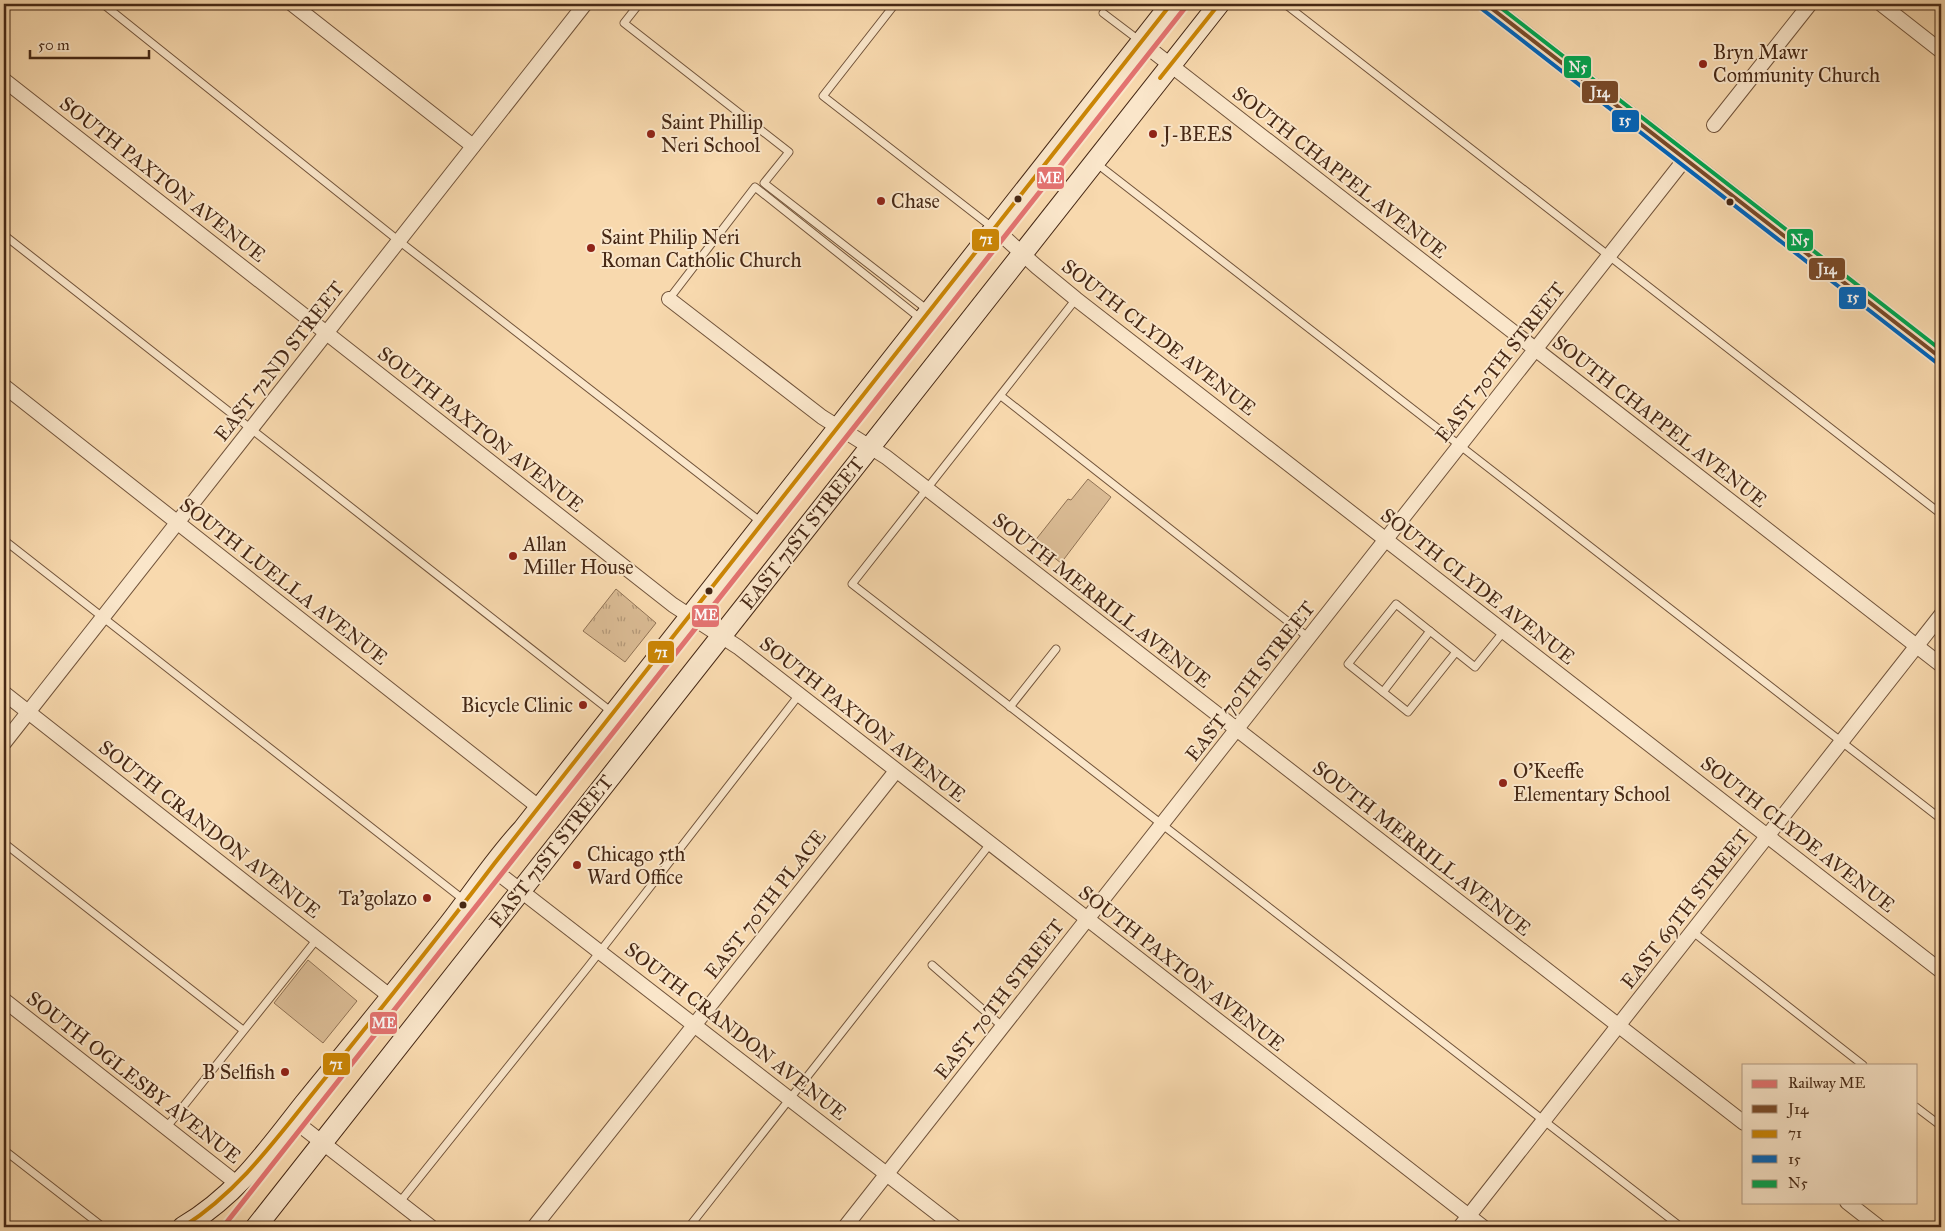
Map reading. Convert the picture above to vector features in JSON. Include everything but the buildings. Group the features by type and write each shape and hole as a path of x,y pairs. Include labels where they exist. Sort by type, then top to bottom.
{"main road":[{"name":"EAST 71ST STREET","path":"183,1227 212,1208 239,1185 292,1120 466,902 490,867 540,808 764,524 838,427 927,317 994,228 1030,185 1171,4"},
{"name":"EAST 71ST STREET","path":"256,1227 1219,4"}],"street":[{"path":"292,4 473,146"},
{"name":"EAST 72ND STREET","path":"4,743 585,4"},
{"path":"1486,4 1941,358"},
{"path":"1714,125 1810,4"},
{"path":"1881,4 1941,51"},
{"name":"SOUTH CHAPPEL AVENUE","path":"1141,42 1941,666"},
{"name":"SOUTH PAXTON AVENUE","path":"4,80 690,616 738,647 1088,920 1464,1222 1482,1227"},
{"name":"EAST 70TH STREET","path":"846,1227 1685,159"},
{"name":"SOUTH CLYDE AVENUE","path":"994,228 1076,299 1941,971"},
{"name":"SOUTH MERRILL AVENUE","path":"669,299 816,412 886,458 928,489 1742,1120"},
{"name":"SOUTH LUELLA AVENUE","path":"4,386 540,808"},
{"name":"EAST 69TH STREET","path":"1464,1222 1941,615"},
{"name":"SOUTH CRANDON AVENUE","path":"4,693 391,997"},
{"name":"EAST 70TH PLACE","path":"534,1227 896,771"},
{"name":"SOUTH CRANDON AVENUE","path":"490,867 601,951 955,1227"},
{"name":"SOUTH OGLESBY AVENUE","path":"4,1000 239,1185"},
{"path":"292,1120 431,1227"},
{"path":"1849,1204 1879,1227"}],"lane":[{"path":"103,4 399,241 764,524"},
{"path":"639,4 624,23 789,152 764,184 927,317"},
{"path":"894,4 823,96 994,228"},
{"path":"1285,4 1941,514"},
{"path":"1103,13 1141,42"},
{"path":"1094,161 1941,819"},
{"path":"669,299 756,187 927,317"},
{"path":"4,235 614,714"},
{"path":"1076,299 852,584 1681,1227"},
{"path":"1001,396 1309,638"},
{"path":"4,540 466,902"},
{"path":"1456,652 1408,712 1348,664 1396,604 1475,667 1504,631"},
{"path":"1383,692 1430,631"},
{"path":"1010,707 1056,649"},
{"path":"399,1203 601,951 799,695"},
{"path":"4,843 243,1030"},
{"path":"688,1227 990,844"},
{"path":"1692,932 1861,1064"},
{"path":"166,1128 317,939"},
{"path":"932,965 1003,1026"},
{"path":"1918,1109 1941,1126"},
{"path":"4,1150 102,1227"}],"green space":[{"path":"1088,479 1111,497 1061,563 1034,542 1068,499 1071,500"},
{"path":"616,589 656,623 625,662 583,631"},
{"path":"308,960 357,1001 323,1043 274,1003"}],"rail line":[{"name":"ME","path":"223,1227 1188,4"}],"transit line":[{"name":"71","path":"183,1227 204,1212 241,1179 290,1122 430,947 1171,4"},
{"name":"71","path":"1160,78 1219,4"},
{"name":"J14","path":"1486,4 1941,358"},
{"name":"N5","path":"1496,4 1941,350"},
{"name":"15","path":"1482,9 1937,363"}],"place":[{"name":"Bryn Mawr Community Church","path":"1703,64"},
{"name":"Saint Phillip Neri School","path":"651,134"},
{"name":"J-BEES","path":"1153,134"},
{"name":"Chase","path":"881,201"},
{"name":"Saint Philip Neri Roman Catholic Church","path":"591,248"},
{"name":"Allan Miller House","path":"513,556"},
{"name":"Bicycle Clinic","path":"583,705"},
{"name":"O'Keeffe Elementary School","path":"1503,783"},
{"name":"Chicago 5th Ward Office","path":"577,865"},
{"name":"Ta'golazo","path":"427,898"},
{"name":"B Selfish","path":"285,1072"}]}
